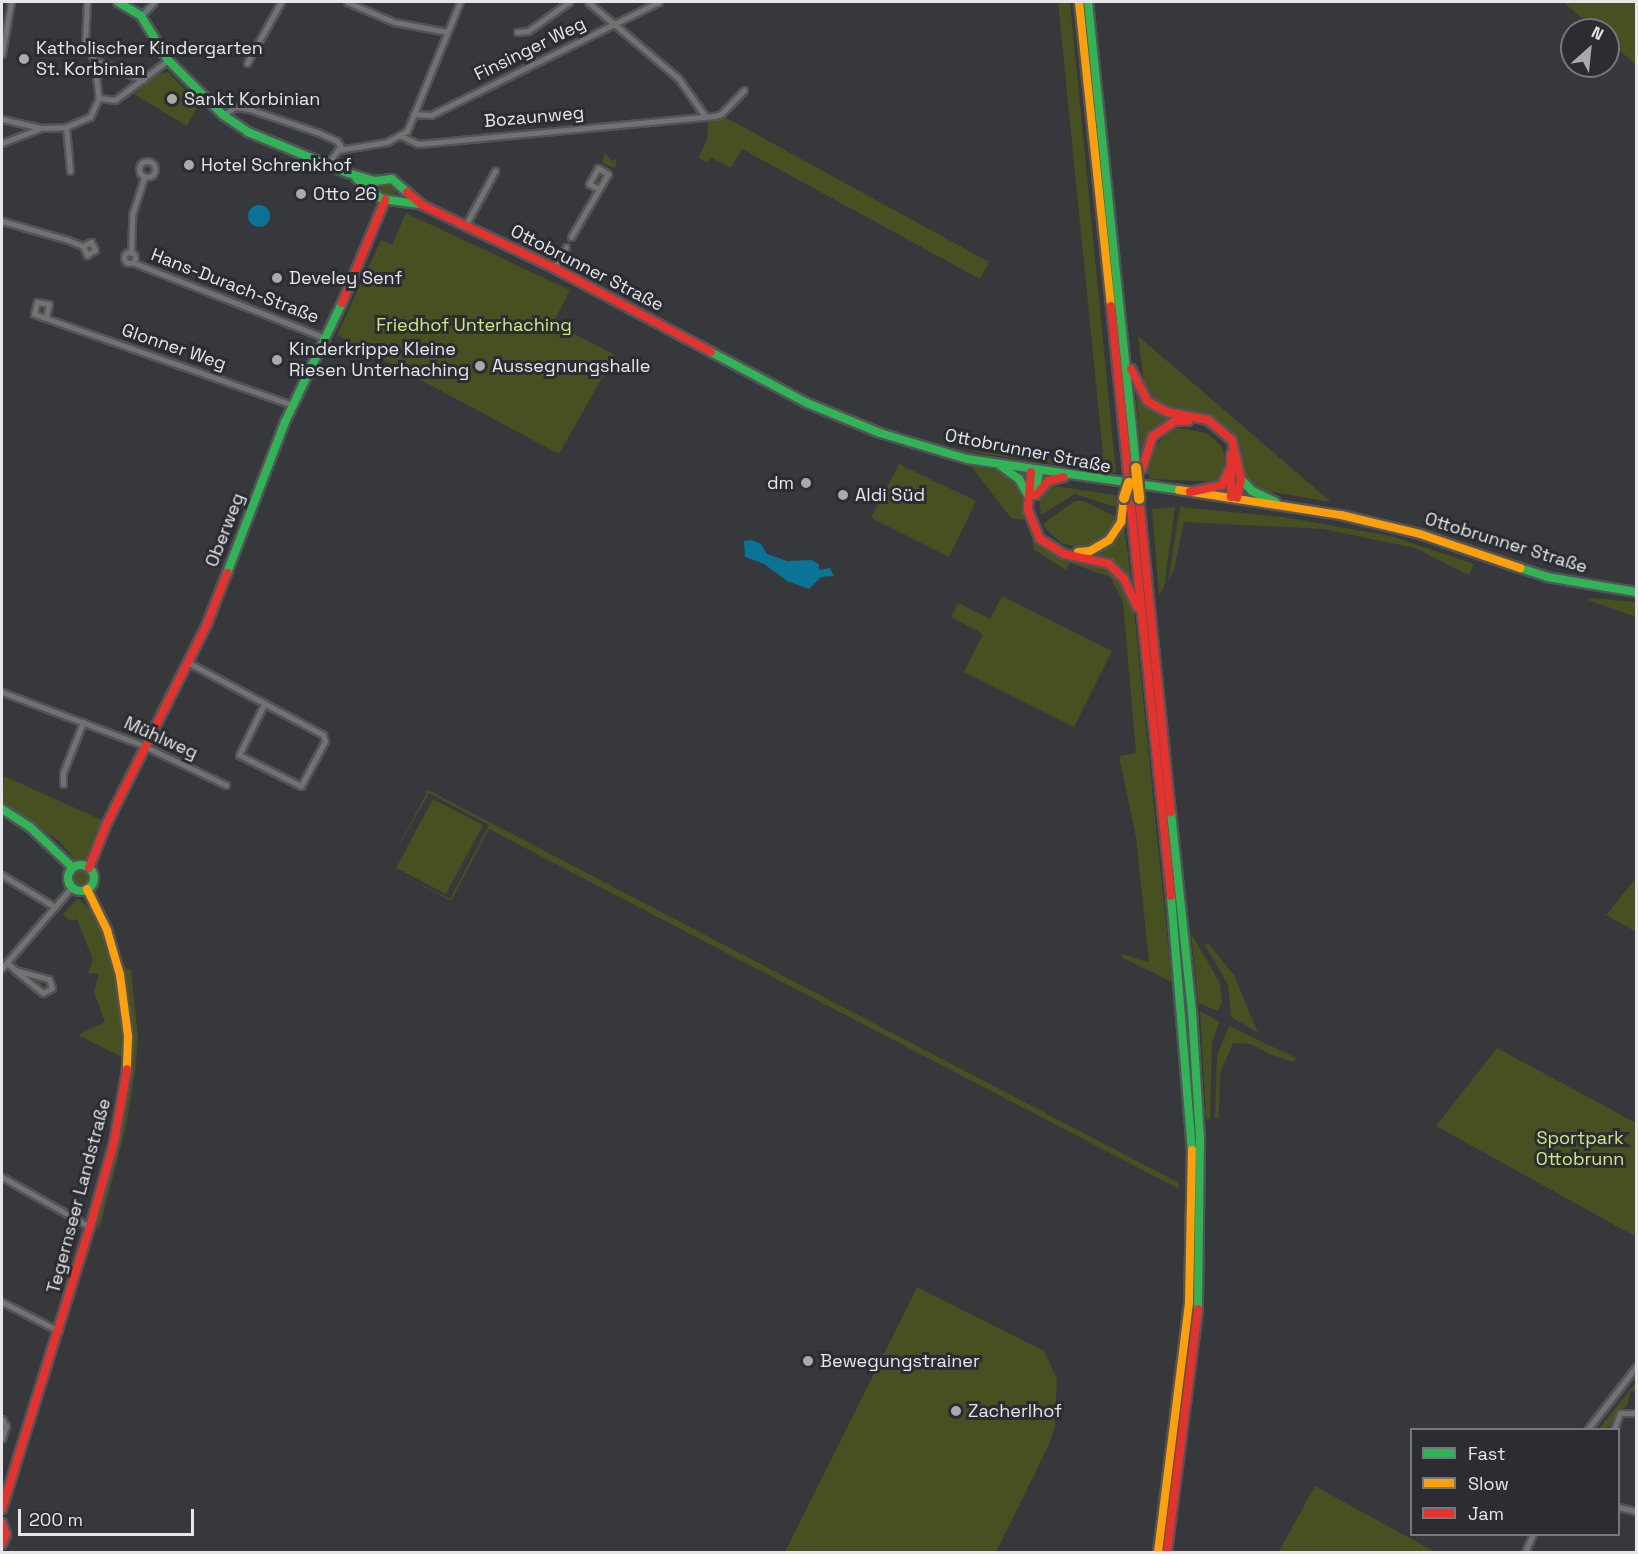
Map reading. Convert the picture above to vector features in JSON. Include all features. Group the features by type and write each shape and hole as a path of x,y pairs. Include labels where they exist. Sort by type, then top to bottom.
{"main road":[{"name":"Ottobrunner Straße","path":"118,2 141,16 168,60 223,115 264,140 348,173 382,180 392,179 422,205 554,268 807,403 880,433 1001,466 1064,477 1276,502 1400,528 1568,582 1636,592"},
{"path":"1079,2 1135,468"},
{"path":"1088,2 1135,468 1146,643 1200,1139 1198,1306 1167,1552"},
{"name":"Ottobrunner Straße","path":"348,173 390,200 422,205"},
{"path":"377,192 382,180"},
{"path":"390,200 399,186"},
{"name":"Oberweg","path":"89,868 107,823 147,749 189,663 292,405 390,200"},
{"path":"1120,307 1138,391 1157,408 1218,425 1236,448 1241,479 1234,497"},
{"path":"1185,993 1136,501 1129,483 1153,436 1174,422 1201,424 1219,433 1229,447 1234,497"},
{"path":"1190,492 1222,485 1232,462"},
{"path":"1001,466 1019,479 1031,496 1038,529 1054,544 1073,552 1090,551 1109,540 1136,501"},
{"path":"1035,472 1030,521 1046,545 1072,556 1102,560 1120,574 1135,599 1146,643"},
{"path":"1031,496 1048,481 1064,477"},
{"path":"1241,479 1252,491 1276,502"},
{"path":"2,809 30,827 73,868 89,868"},
{"path":"73,868 68,878 72,887 87,889"},
{"name":"Tegernseer Landstraße","path":"2,1509 59,1331 123,1106 128,1036 115,954 87,889 94,879 89,868"},
{"path":"1158,1552 1189,1303 1192,1138 1187,1008"},
{"path":"2,1523 6,1534 2,1544"}],"street":[{"path":"2,54 12,2"},
{"path":"2,119 41,128 66,127 90,117 99,99 94,60 85,40 87,2"},
{"path":"141,16 154,2"},
{"path":"247,63 281,2"},
{"path":"348,2 394,22 447,32"},
{"path":"401,136 413,114 460,2"},
{"path":"518,32 528,31 569,2"},
{"path":"588,2 616,23 678,78 705,116"},
{"name":"Finsinger Weg","path":"413,114 431,115 659,2"},
{"path":"94,60 143,80"},
{"path":"99,99 115,100 168,60"},
{"name":"Bozaunweg","path":"342,149 401,136 418,144 721,114 744,90"},
{"path":"223,115 235,107 249,109 337,141 342,149 333,154 327,165"},
{"path":"66,127 70,171"},
{"path":"2,143 41,128"},
{"path":"465,226 495,171"},
{"name":"Hans-Durach-Straße","path":"144,177 132,215 131,253 125,260 325,338"},
{"path":"571,237 597,188"},
{"path":"2,221 83,246"},
{"path":"554,268 566,247"},
{"name":"Glonner Weg","path":"46,317 292,405"},
{"path":"189,663 264,704 326,738 301,786 239,755 264,704"},
{"name":"Mühlweg","path":"2,692 83,722 226,785"},
{"path":"63,784 63,773 83,722"},
{"path":"2,875 55,907"},
{"path":"2,968 72,887"},
{"path":"7,963 15,970 43,993 52,988 49,979 15,970"},
{"path":"2,1177 90,1227"},
{"path":"2,1302 59,1331"},
{"path":"1589,1428 1636,1366"},
{"path":"1615,1428 1620,1413 1636,1413"},
{"path":"2,1419 6,1426 2,1438"},
{"path":"1620,1507 1636,1511"},
{"path":"1525,1552 1532,1536"}],"green space":[{"path":"1058,2 1070,2 1116,473 945,448 1104,465"},
{"path":"1563,2 1636,2 1636,65 1620,51 1620,18 1582,18"},
{"path":"168,72 199,104 187,126 134,94 156,75"},
{"path":"723,116 989,262 980,279 742,149 731,168 712,158 707,162 698,158 707,140 708,121"},
{"path":"605,153 612,161 617,158 615,168 602,163"},
{"path":"385,182 391,182 396,190 394,196 385,198 380,193 380,187"},
{"name":"Friedhof Unterhaching","path":"406,213 570,290 553,323 615,355 559,454 337,335 381,240 392,245"},
{"path":"1138,336 1331,502 1255,489 1244,474 1241,448 1228,429 1206,415 1163,406 1145,390"},
{"path":"1136,394 1146,404 1174,417 1150,432 1141,449"},
{"path":"1180,428 1207,433 1222,447 1227,467 1220,482 1150,479 1147,471 1150,453 1169,431"},
{"path":"899,464 976,501 949,557 871,518"},
{"path":"970,465 999,471 1019,484 1026,520 1011,518"},
{"path":"1053,486 1116,495 1118,508 1075,494 1041,515 1039,497"},
{"path":"1075,501 1083,501 1117,517 1105,537 1084,549 1061,543 1044,527 1044,523"},
{"path":"1175,507 1164,588 1159,595 1152,509"},
{"path":"1180,507 1283,517 1391,536 1474,564 1469,575 1415,548 1323,529 1184,522 1174,570 1168,581"},
{"path":"1124,527 1131,578 1122,567 1096,554 1111,546"},
{"path":"1032,529 1039,540 1109,565 1133,600 1172,982 1121,957 1122,954 1149,962 1136,837 1119,756 1136,753 1123,602 1110,577 1070,563 1066,570 1033,549"},
{"path":"1002,596 1112,651 1074,727 964,672 983,634 951,617 958,603 990,619"},
{"path":"1592,598 1636,602 1636,617 1588,600"},
{"path":"4,776 104,821 84,862 78,863 58,840 2,805"},
{"path":"428,790 1179,1183 1179,1189 489,829 451,901 390,869 450,899 489,825 429,793 393,857"},
{"path":"433,799 483,825 446,894 396,868"},
{"path":"77,870 85,870 90,875 88,886 77,888 72,883 72,875"},
{"path":"1636,878 1636,932 1606,915"},
{"path":"78,898 93,913 110,955 121,1010 122,1057 78,1035 105,1022 94,992 99,974 88,973 93,960 77,919 70,921 63,914"},
{"path":"1191,933 1220,983 1222,1002 1218,1011 1198,1003"},
{"path":"1208,943 1234,975 1258,1033 1231,1017 1228,985 1205,945"},
{"path":"122,966 131,970 138,1036 136,1066 126,1127 99,1230 95,1222 130,1080 130,1024"},
{"path":"1200,1011 1220,1022 1212,1042 1210,1119 1206,1120"},
{"path":"1229,1026 1296,1058 1294,1062 1272,1055 1251,1044 1233,1043 1220,1073 1219,1118 1215,1118 1217,1055"},
{"name":"Sportpark Ottobrunn","path":"1497,1048 1636,1123 1636,1237 1436,1126"},
{"name":"Zacherlhof","path":"917,1287 1044,1351 1057,1379 1055,1426 1048,1447 996,1552 785,1552"},
{"path":"1636,1382 1636,1392 1631,1391 1627,1406 1618,1412 1609,1428 1600,1428"},
{"path":"1315,1486 1435,1552 1279,1551"}],"water":[{"path":"259,205 267,208 270,216 267,224 259,227 251,224 248,216 251,208"},
{"path":"752,540 761,544 767,554 787,561 811,560 819,564 819,570 830,568 834,576 821,577 809,589 787,581 764,564 745,557 744,541"}],"traffic: fast":[{"path":"118,2 141,16 168,60 223,115 248,132 348,173 375,181 392,179 407,192"},
{"path":"1088,2 1136,468"},
{"path":"357,179 382,199 417,204"},
{"path":"227,573 285,422 342,303"},
{"path":"711,352 807,403 880,433 967,459 1179,490"},
{"path":"1001,466 1019,479 1028,495"},
{"path":"1035,495 1039,473"},
{"path":"1241,479 1252,491 1276,502"},
{"path":"1520,568 1547,577 1636,592"},
{"path":"2,809 30,827 73,868"},
{"path":"1171,812 1192,1011 1200,1139 1198,1309"},
{"path":"81,865 90,869 94,878 90,887 81,891 72,887 68,878 72,869 81,865"},
{"path":"1171,896 1192,1150"}],"traffic: slow":[{"path":"1079,2 1111,306"},
{"path":"1136,468 1139,499"},
{"path":"1124,498 1129,483"},
{"path":"1179,490 1341,515 1420,534 1520,568"},
{"path":"1078,552 1090,551 1109,540 1121,522 1124,498"},
{"path":"87,889 107,930 120,975 128,1036 127,1069"},
{"path":"1158,1552 1189,1303 1192,1150"}],"traffic: jam":[{"path":"407,192 422,205 554,268 711,352"},
{"path":"342,303 385,200"},
{"path":"1111,306 1129,483"},
{"path":"1131,369 1147,401 1167,412 1208,420 1232,440 1241,479 1237,498"},
{"path":"1142,469 1153,436 1175,421 1188,421"},
{"path":"1231,454 1231,497"},
{"path":"1190,492 1222,485 1229,470"},
{"path":"1031,472 1028,510 1040,539 1064,554 1109,564 1124,579 1137,607"},
{"path":"1036,495 1048,481 1064,477"},
{"path":"1130,499 1171,896"},
{"path":"1139,499 1171,812"},
{"path":"89,868 107,823 207,624 227,573"},
{"path":"2,1509 90,1227 114,1142 127,1069"},
{"path":"1167,1552 1198,1309"},
{"path":"2,1523 6,1534 2,1544"}],"place":[{"name":"Katholischer Kindergarten St. Korbinian","path":"24,59"},
{"name":"Sankt Korbinian","path":"172,99"},
{"name":"Hotel Schrenkhof","path":"189,165"},
{"name":"Otto 26","path":"301,194"},
{"name":"Develey Senf","path":"277,278"},
{"name":"Kinderkrippe Kleine Riesen Unterhaching","path":"277,360"},
{"name":"Aussegnungshalle","path":"480,366"},
{"name":"dm","path":"806,483"},
{"name":"Aldi Süd","path":"843,495"},
{"name":"Bewegungstrainer","path":"808,1361"},
{"name":"Zacherlhof","path":"956,1411"}]}
